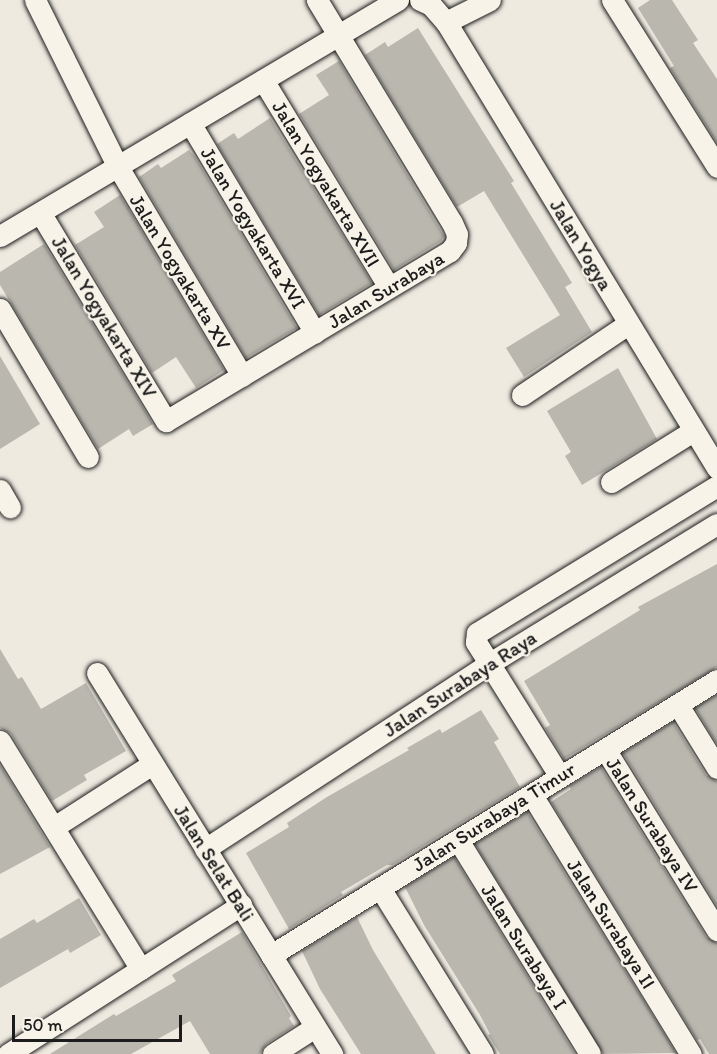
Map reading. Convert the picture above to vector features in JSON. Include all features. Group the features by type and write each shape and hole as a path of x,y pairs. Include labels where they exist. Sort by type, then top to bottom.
{"street":[{"name":"Jalan Yogyakarta XV","path":"35,0 118,167 242,376"},
{"path":"317,0 336,35"},
{"path":"0,236 41,214 336,35 398,0"},
{"name":"Jalan Yogya","path":"420,0 431,5 446,22 717,468"},
{"path":"612,0 717,168"},
{"path":"446,22 482,2"},
{"name":"Jalan Surabaya","path":"166,421 315,333 450,250 456,243 457,234 336,35"},
{"name":"Jalan Yogyakarta XVII","path":"263,80 389,287"},
{"name":"Jalan Yogyakarta XVI","path":"190,123 315,333"},
{"name":"Jalan Yogyakarta XIV","path":"41,214 166,421"},
{"path":"0,309 88,457"},
{"path":"522,395 628,324"},
{"path":"611,482 693,431"},
{"path":"559,775 476,642 477,633 717,486"},
{"name":"Jalan Surabaya Raya","path":"205,849 490,663 717,524"},
{"name":"Jalan Selat Bali","path":"97,673 332,1054"},
{"name":"Jalan Surabaya Timur","path":"271,955 532,795 559,775 717,681"},
{"path":"678,705 717,768"},
{"path":"0,741 141,969"},
{"name":"Jalan Surabaya IV","path":"605,749 717,930"},
{"path":"54,827 152,764"},
{"name":"Jalan Surabaya II","path":"532,795 691,1054"},
{"name":"Jalan Surabaya I","path":"458,840 590,1054"},
{"path":"380,888 483,1054"},
{"path":"8,1054 242,905"},
{"path":"273,1054 315,1027"}],"building":[{"path":"650,0 672,0 698,40 693,43 717,79 717,143 670,68 674,66 638,8"},
{"path":"418,28 514,181 511,183 572,283 565,287 592,332 524,377 506,348 560,315 484,191 457,207 365,55 385,42 388,47"},
{"path":"339,61 444,236 441,241 394,270 299,114 329,95 316,75"},
{"path":"270,118 372,283 319,315 217,144 234,133 238,139"},
{"path":"189,150 297,328 246,358 139,177 158,164 161,168"},
{"path":"120,195 224,370 196,388 176,357 152,373 75,245 104,227 94,212"},
{"path":"44,244 153,424 133,436 129,429 98,449 0,285 0,272"},
{"path":"0,356 40,424 0,449"},
{"path":"618,368 657,439 582,485 565,456 571,452 547,411"},
{"path":"717,564 717,667 564,759 545,728 550,725 524,681 640,610 638,607"},
{"path":"0,649 18,679 22,677 41,709 86,683 126,751 84,775 87,780 52,801 11,734 0,728"},
{"path":"717,695 717,744 695,708"},
{"path":"481,710 499,739 494,742 520,787 392,865 387,865 341,892 343,895 289,929 246,853 289,827 287,823 327,797 409,750 407,748 440,729 442,733"},
{"path":"673,722 706,775 717,781 717,906 623,753"},
{"path":"0,765 50,847 0,874"},
{"path":"601,767 706,937 717,943 717,1054 709,1054 700,1039 697,1040 551,802 571,789 569,786"},
{"path":"527,812 676,1053 603,1054 475,844"},
{"path":"454,857 575,1054 500,1054 488,1035 490,1034 480,1015 424,925 405,887"},
{"path":"79,898 101,935 70,953 68,949 0,988 0,939 34,919 37,923"},
{"path":"357,917 373,950 436,1054 361,1054 320,989 302,951"},
{"path":"242,932 291,1016 289,1018 294,1026 266,1044 260,1054 210,1054 190,1021 131,1054 50,1054 114,1014 116,1016 176,981 172,975"}]}
